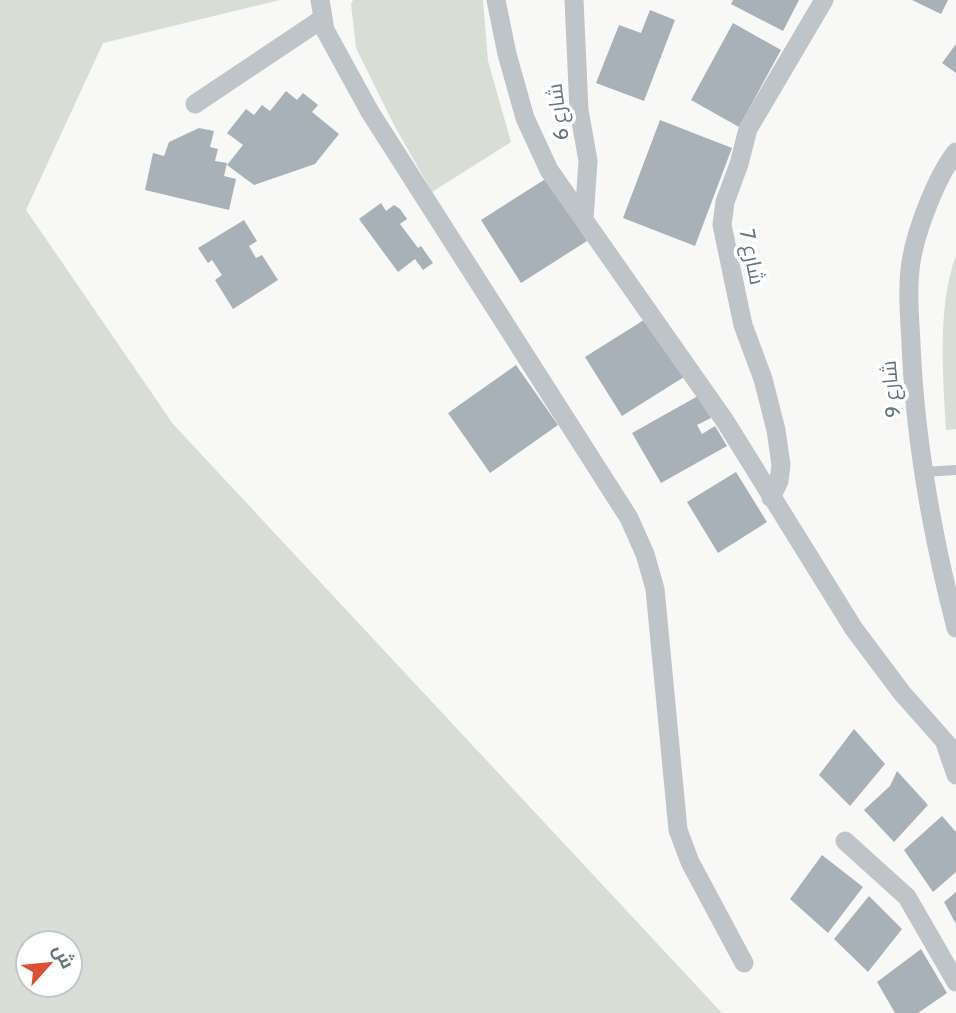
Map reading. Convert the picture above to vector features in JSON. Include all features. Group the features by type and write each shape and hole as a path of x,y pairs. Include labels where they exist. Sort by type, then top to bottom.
{"street":[{"path":"496,0 507,54 525,118 549,170 724,421 854,629 902,693 950,748 956,775"},
{"name":"شارع 6","path":"574,0 579,110 588,161 584,219"},
{"name":"شارع 7","path":"771,498 782,466 776,430 763,380 743,325 722,225 725,202 748,129 824,0"},
{"path":"195,104 321,10 326,30 370,112 629,518 645,554 655,589 678,830 690,862 744,963"},
{"name":"شارع 9","path":"956,152 921,220 910,269 913,397 946,591 956,628"},
{"path":"845,841 907,897 956,982"}],"lane":[{"path":"924,472 956,470"}],"shaded area":[{"path":"0,0 280,0 103,43 26,210 173,424 722,1013 0,1013"},
{"path":"353,0 483,0 488,61 511,142 432,192 393,123 356,48 351,4"},
{"path":"956,256 956,429 946,430 944,319 950,275"}],"building":[{"path":"733,0 799,0 783,31 731,4"},
{"path":"912,0 948,0 941,14"},
{"path":"650,10 675,20 644,101 596,83 619,25 641,33"},
{"path":"733,23 781,50 739,127 691,100"},
{"path":"956,44 956,73 942,63"},
{"path":"286,91 297,100 303,93 318,105 312,112 339,134 315,164 254,185 227,165 243,145 227,133 246,109 254,115 262,105 270,111"},
{"path":"660,120 732,148 695,246 623,218"},
{"path":"199,128 214,131 210,147 218,149 215,161 227,163 224,176 236,179 229,210 145,190 153,153 164,156 169,142"},
{"path":"547,178 587,241 521,283 481,220"},
{"path":"381,203 386,211 394,205 400,209 407,219 400,224 433,263 423,270 415,259 398,272 359,219"},
{"path":"244,220 257,241 249,246 256,258 262,255 278,280 233,309 215,280 222,275 212,260 208,263 198,248"},
{"path":"647,318 684,377 622,416 585,357"},
{"path":"516,365 558,425 490,473 448,413"},
{"path":"698,396 711,418 697,425 702,434 715,426 727,446 661,483 632,433"},
{"path":"736,472 767,522 718,553 687,502"},
{"path":"854,729 885,764 850,806 819,775"},
{"path":"897,771 928,805 894,842 864,810 890,786"},
{"path":"942,816 956,832 956,872 933,892 904,850"},
{"path":"822,855 863,887 828,933 790,899"},
{"path":"956,892 956,924 944,902"},
{"path":"869,896 902,929 868,972 834,939"},
{"path":"921,949 947,993 918,1013 895,1013 877,982"}]}
